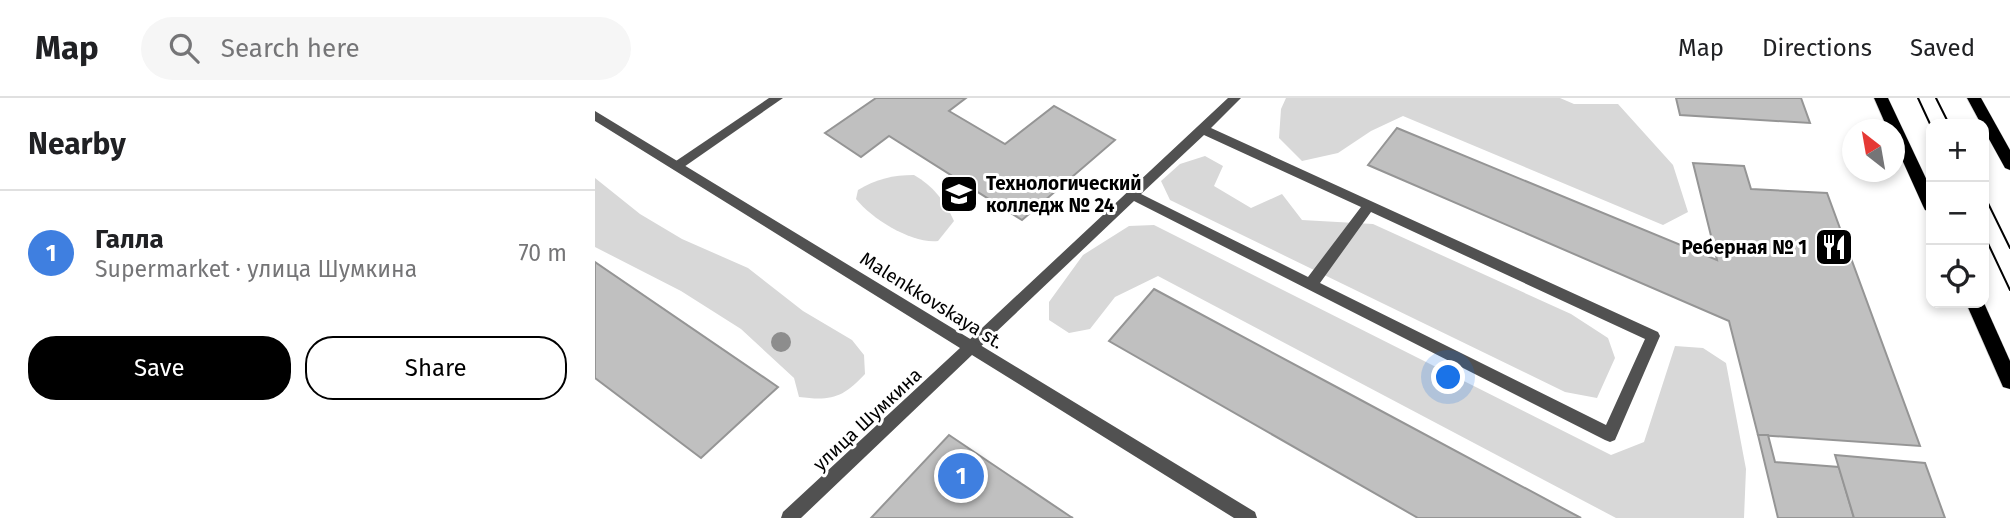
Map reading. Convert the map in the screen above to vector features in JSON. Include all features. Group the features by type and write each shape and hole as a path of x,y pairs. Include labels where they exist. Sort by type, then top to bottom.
{"main road":[{"path":"1881,98 1926,195"},
{"path":"1974,98 2010,164"},
{"path":"1977,308 2010,381"}],"street":[{"path":"677,166 777,98"},
{"name":"улица Шумкина","path":"789,518 1235,98"},
{"name":"Malenkkovskaya st.","path":"595,115 1249,518"},
{"path":"1132,195 1610,435 1653,336 1202,129"},
{"path":"1311,284 1369,206"}],"shaded area":[{"path":"1286,98 1560,98 1574,104 1618,104 1673,165 1688,212 1663,225 1403,116 1371,131 1338,153 1302,161 1279,138 1281,109"},
{"path":"1205,156 1223,166 1214,186 1251,208 1282,194 1302,220 1373,224 1571,314 1608,338 1615,358 1597,398 1565,392 1170,200 1161,181 1180,164"},
{"path":"914,175 938,195 954,221 938,241 916,239 893,229 856,199 858,190 878,180"},
{"path":"595,178 640,214 682,239 748,268 803,311 852,340 864,355 865,374 836,396 799,397 794,378 741,329 681,291 595,247"},
{"path":"1154,225 1611,455 1644,442 1675,346 1703,348 1726,363 1746,469 1744,518 1616,518 1158,276 1115,297 1090,329 1069,333 1049,320 1049,302 1083,255 1129,226"}],"building":[{"path":"876,98 966,98 949,111 1005,144 1054,106 1115,140 1022,220 889,136 861,157 825,133"},
{"path":"1676,98 1801,98 1810,123 1680,115"},
{"path":"1397,128 1717,260 1693,163 1744,166 1751,189 1827,193 1920,446 1758,435 1729,321 1368,165"},
{"path":"595,262 778,387 701,458 595,378"},
{"path":"1154,289 1581,518 1418,518 1109,341"},
{"path":"949,435 1071,517 1073,518 871,518"},
{"path":"1758,435 1768,435 1775,462 1839,467 1854,518 1778,518"},
{"path":"1835,455 1925,463 1945,518 1854,518"}],"tram line":[{"path":"1918,98 1928,119"},
{"path":"1936,98 1946,119"},
{"path":"1989,205 2010,248"},
{"path":"1989,245 2010,290"}],"place":[{"name":"Технологический колледж № 24","path":"959,194"},
{"name":"Реберная № 1","path":"1834,247"},
{"name":"Галла","path":"961,476"}]}
